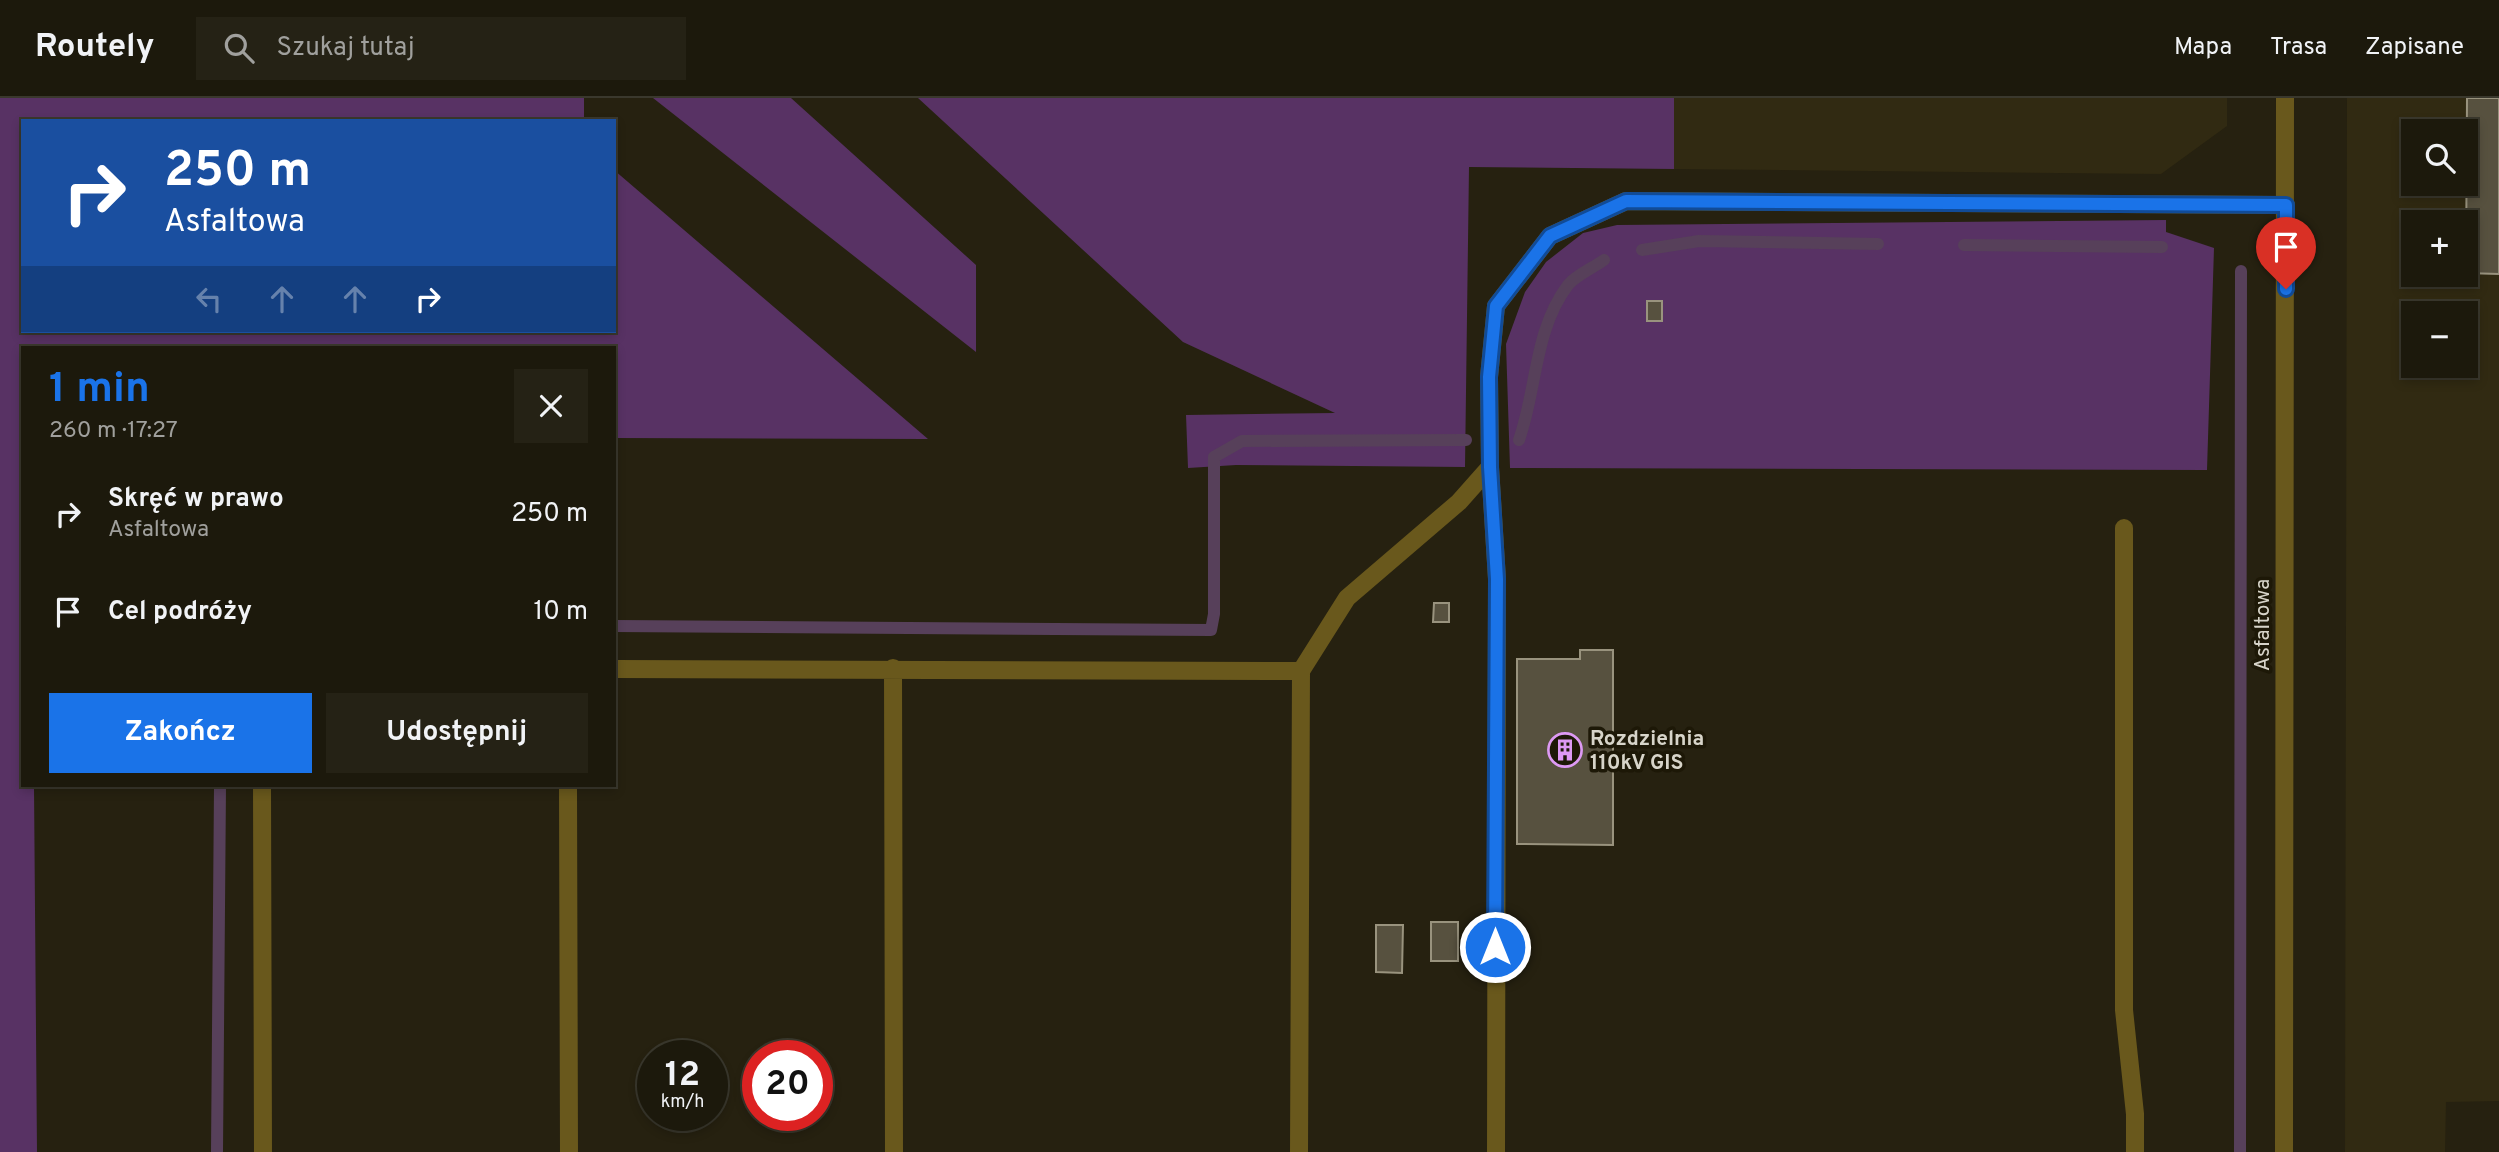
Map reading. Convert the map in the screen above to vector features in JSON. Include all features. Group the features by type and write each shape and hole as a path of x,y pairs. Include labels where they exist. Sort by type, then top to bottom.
{"street":[{"name":"Asfaltowa","path":"2284,1152 2286,98"},
{"path":"1496,1152 1497,579 1490,467 1489,377 1496,306 1550,236 1626,201 2286,205"},
{"path":"1299,1152 1301,671 1347,598 1459,502 1490,467"},
{"path":"2124,528 2124,1010 2135,1114 2135,1152"},
{"path":"893,668 894,1152"},
{"path":"616,669 1301,671"},
{"path":"262,787 263,1152"},
{"path":"568,787 569,1152"}],"shaded area":[{"path":"0,98 584,98 584,119 21,119 21,333 616,333 616,172 928,439 616,438 616,346 21,346 21,787 34,787 37,1152 0,1152"},
{"path":"653,98 791,98 976,265 976,352"},
{"path":"918,98 1674,98 1674,169 1469,167 1465,467 1236,465 1188,468 1186,415 1335,413 1183,342"},
{"path":"1674,98 2227,98 2227,126 2161,174 1674,169"},
{"path":"2347,98 2499,98 2499,1101 2446,1102 2445,1152 2345,1152"},
{"path":"2166,220 2166,232 2214,248 2207,470 1510,468 1506,344 1525,292 1546,262 1583,233 1617,225"}],"building":[{"path":"2467,98 2499,98 2499,274 2478,273 2478,210 2466,210 2466,196 2478,196 2478,119 2467,119"},
{"path":"1647,301 1662,301 1662,321 1647,321"},
{"path":"1434,603 1449,603 1449,622 1433,622"},
{"name":"Rozdzielnia 110kV GIS","path":"1580,650 1613,650 1613,845 1517,844 1517,659 1580,659"},
{"path":"1431,922 1458,922 1458,961 1431,961"},
{"path":"1376,925 1403,925 1402,973 1376,972"}],"waterway":[{"path":"1642,250 1699,241 1878,244"},
{"path":"1964,245 2162,247"},
{"path":"1519,440 1542,340 1557,302 1571,281 1604,260"},
{"path":"2240,1152 2241,271"},
{"path":"616,626 1211,630 1214,614 1214,457 1242,441 1466,440"},
{"path":"217,1152 220,787"}],"place":[{"name":"Rozdzielnia 110kV GIS","path":"1565,750"}],"route":[{"path":"1495,947 1497,579 1490,467 1489,377 1496,306 1550,236 1626,201 2286,205 2286,289"}]}
